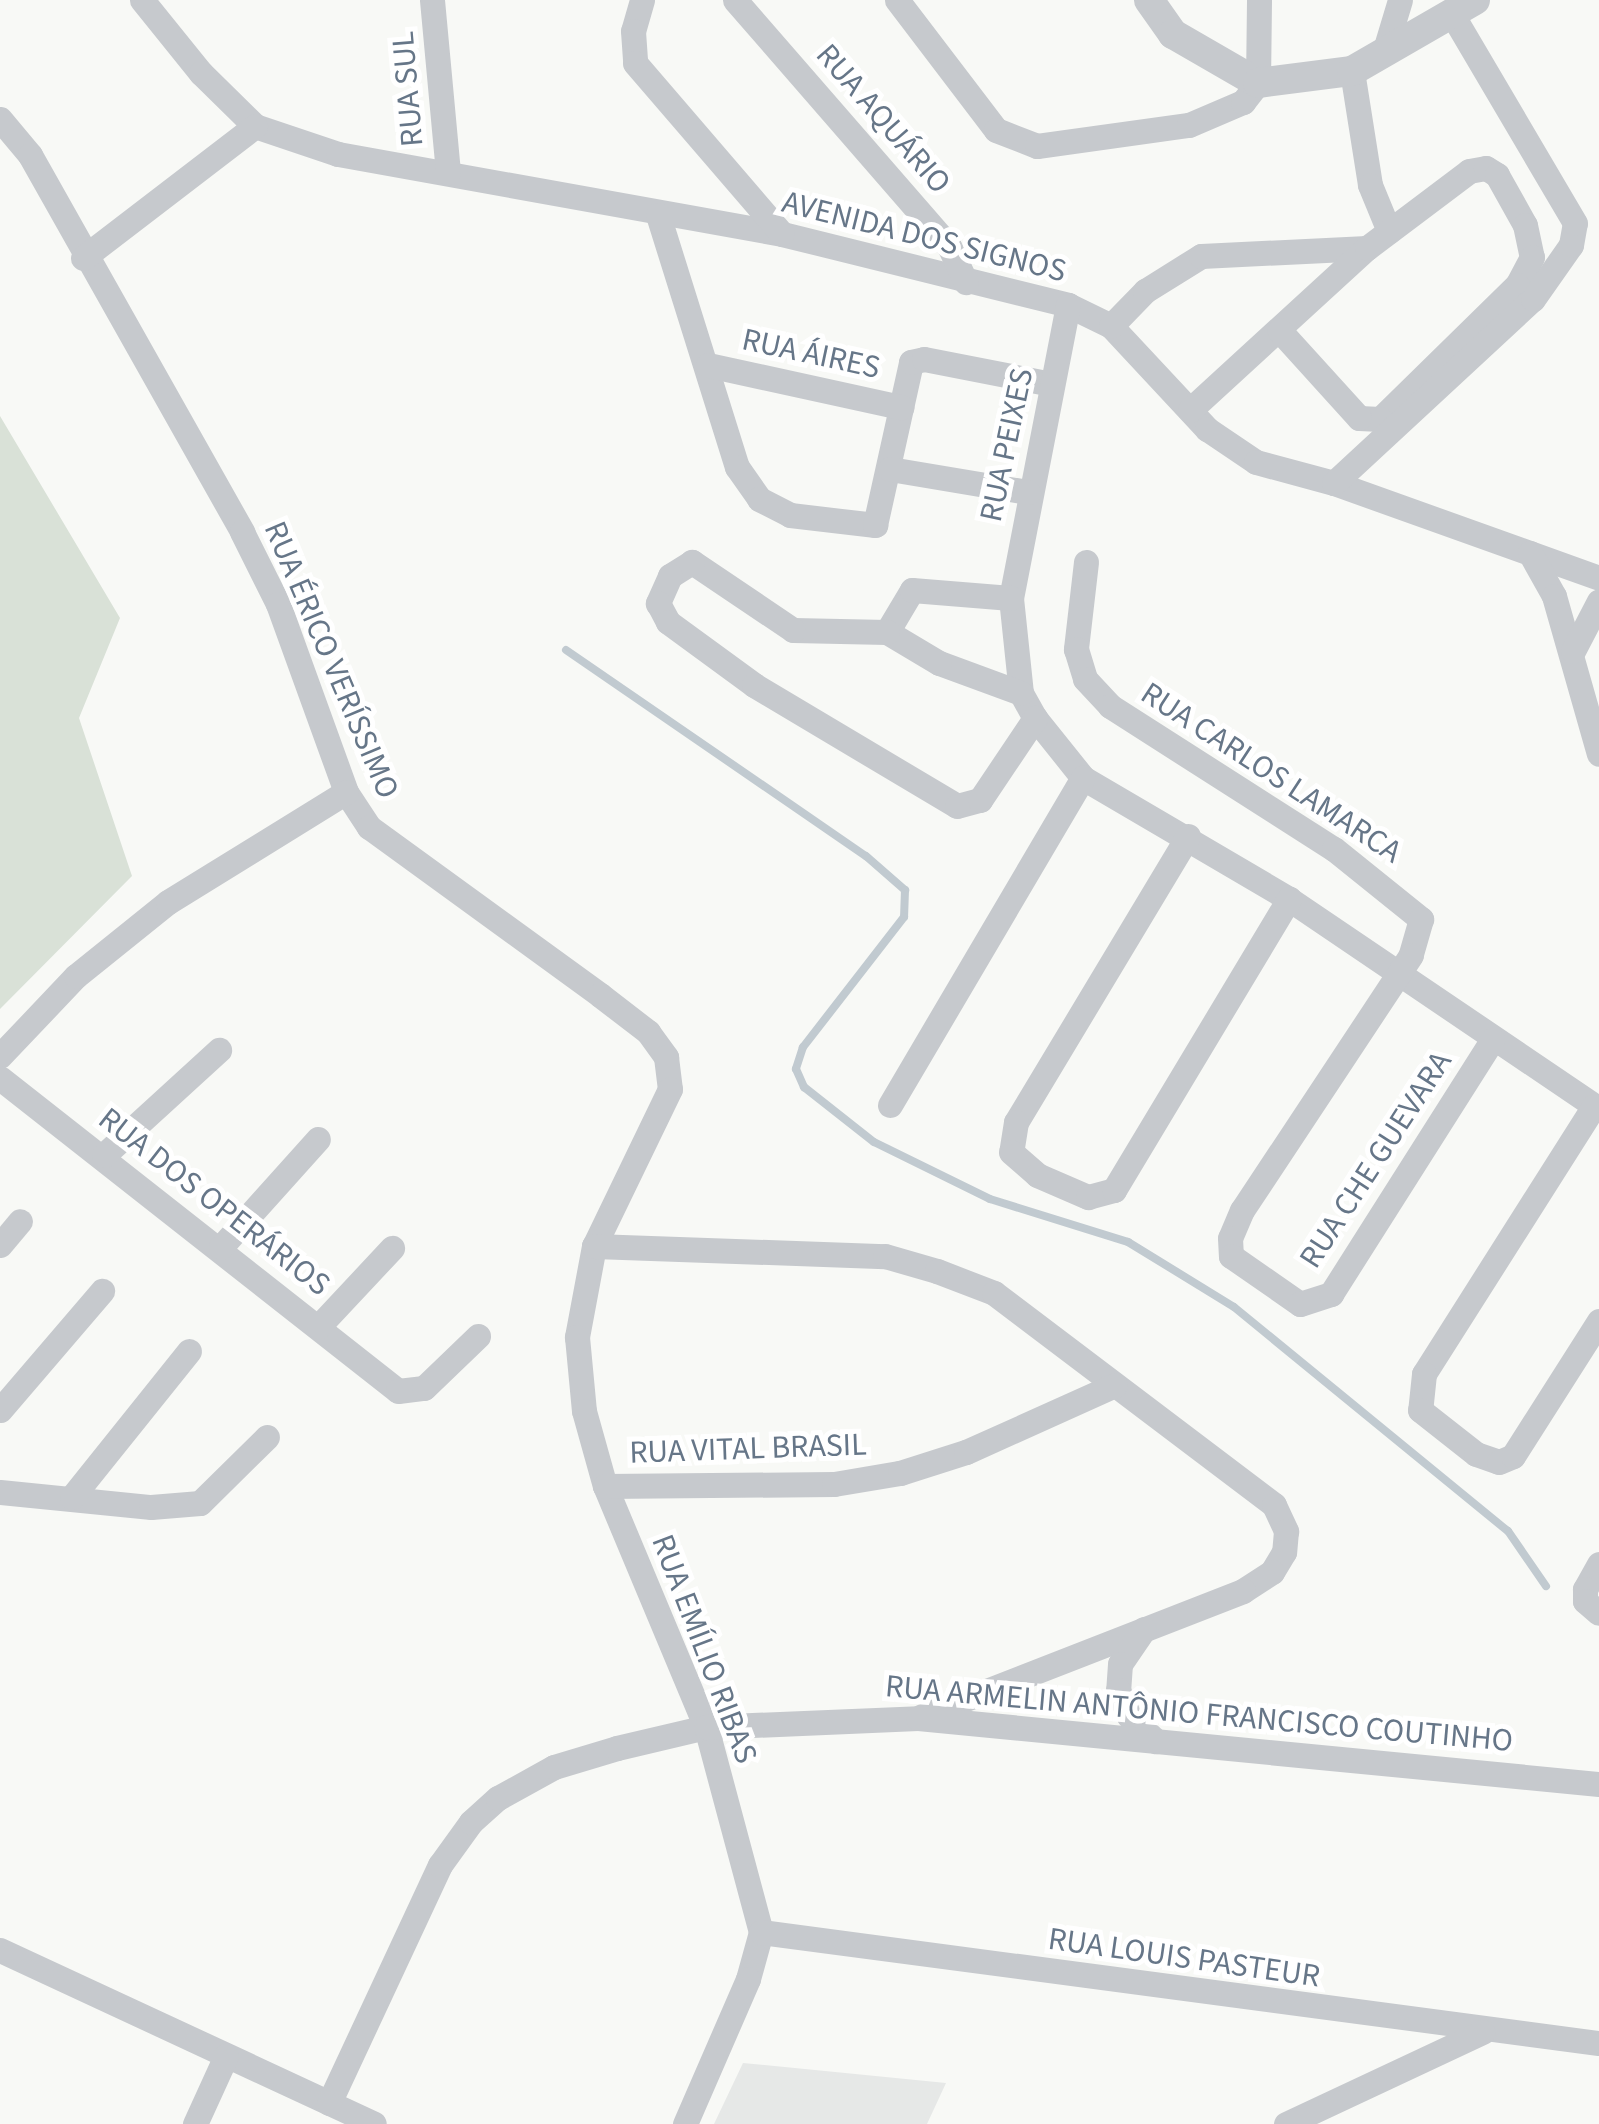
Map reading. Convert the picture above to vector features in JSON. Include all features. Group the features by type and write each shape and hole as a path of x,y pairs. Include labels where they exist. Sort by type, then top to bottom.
{"street":[{"name":"AVENIDA DOS SIGNOS","path":"142,0 201,73 256,126 338,154 658,215 782,234 1068,305 1111,326 1226,446 1256,462 1334,483 1599,578"},
{"name":"RUA SUL","path":"432,0 448,172"},
{"path":"642,0 633,31 635,62 782,234"},
{"path":"897,0 996,130 1027,146 1189,125 1243,102 1258,83 1259,0"},
{"path":"1149,0 1172,34 1258,83 1352,70 1464,7 1575,223 1572,245 1533,299 1334,483"},
{"path":"1384,53 1400,0"},
{"name":"RUA AQUÁRIO","path":"738,3 937,232 966,282"},
{"path":"1352,70 1370,185 1390,231"},
{"name":"RUA ÉRICO VERÍSSIMO","path":"0,119 30,155 83,258 278,604 346,792 369,827 400,856 600,994 648,1032 666,1057 670,1090 594,1246"},
{"path":"83,258 256,126"},
{"path":"1190,410 1280,332 1367,248 1468,171 1486,168 1497,174 1525,226 1532,257 1517,285 1380,419 1359,418 1280,332"},
{"path":"658,215 737,467 759,499 790,515 875,525 911,362 924,359 1052,384"},
{"path":"1111,326 1145,291 1201,256 1367,248"},
{"name":"RUA PEIXES","path":"1021,693 1011,598 1028,492 1068,305"},
{"name":"RUA ÁIRES","path":"708,365 901,406"},
{"path":"890,469 1028,492"},
{"path":"1530,553 1554,596 1599,754"},
{"path":"1036,718 980,800 956,806 754,685 668,622 658,603 670,576 692,562 793,630 887,632 939,663 1021,693 1083,778 1188,836 1288,900 1596,1107 1424,1374 1420,1410 1476,1454 1499,1462 1514,1456 1599,1322"},
{"name":"RUA CARLOS LAMARCA","path":"1086,562 1076,649 1085,679 1110,706 1161,742 1407,902 1421,919 1420,938 1398,974"},
{"path":"887,632 912,590 1011,598"},
{"path":"1572,651 1599,601"},
{"path":"890,1105 1083,778"},
{"path":"0,1056 76,976 168,902 346,792"},
{"path":"1188,836 1016,1122 1011,1152 1037,1174 1088,1197 1114,1190 1288,900"},
{"name":"RUA CHE GUEVARA","path":"1398,974 1242,1210 1230,1238 1232,1256 1250,1270 1300,1304 1331,1294 1492,1040"},
{"path":"104,1155 219,1050"},
{"name":"RUA DOS OPERÁRIOS","path":"0,1078 221,1247 398,1391 424,1388 478,1336"},
{"path":"221,1247 318,1139"},
{"path":"0,1245 20,1221"},
{"path":"594,1246 886,1256 994,1293 1250,1482 1274,1505 1286,1531 1272,1572 1208,1608 1144,1629 918,1718"},
{"name":"RUA EMÍLIO RIBAS","path":"594,1246 582,1285 576,1337 584,1411 605,1486 706,1727 761,1932"},
{"path":"319,1326 392,1248"},
{"path":"0,1410 102,1291"},
{"path":"72,1497 189,1351"},
{"name":"RUA VITAL BRASIL","path":"605,1486 834,1484 900,1473 966,1452 1115,1384"},
{"path":"0,1492 151,1506 200,1503 267,1438"},
{"path":"1599,1564 1585,1589 1585,1601 1599,1614"},
{"path":"1144,1629 1120,1664 1118,1690 1129,1716 1156,1741"},
{"name":"RUA ARMELIN ANTÔNIO FRANCISCO COUTINHO","path":"329,2103 440,1866 471,1822 498,1798 554,1768 706,1727 918,1718 1599,1784"},
{"path":"685,2124 748,1979 761,1932"},
{"name":"RUA LOUIS PASTEUR","path":"761,1932 1482,2032 1599,2044"},
{"path":"0,1950 374,2124"},
{"path":"1286,2124 1482,2032"},
{"path":"195,2124 226,2056"}],"shaded area":[{"path":"0,416 120,618 79,718 132,876 0,1009"},
{"path":"743,2063 946,2083 927,2124 714,2124"}],"waterway":[{"path":"566,650 866,856 905,890 904,917 803,1047 796,1069 804,1087 874,1142 990,1199 1128,1242 1234,1307 1508,1531 1546,1586"}]}
